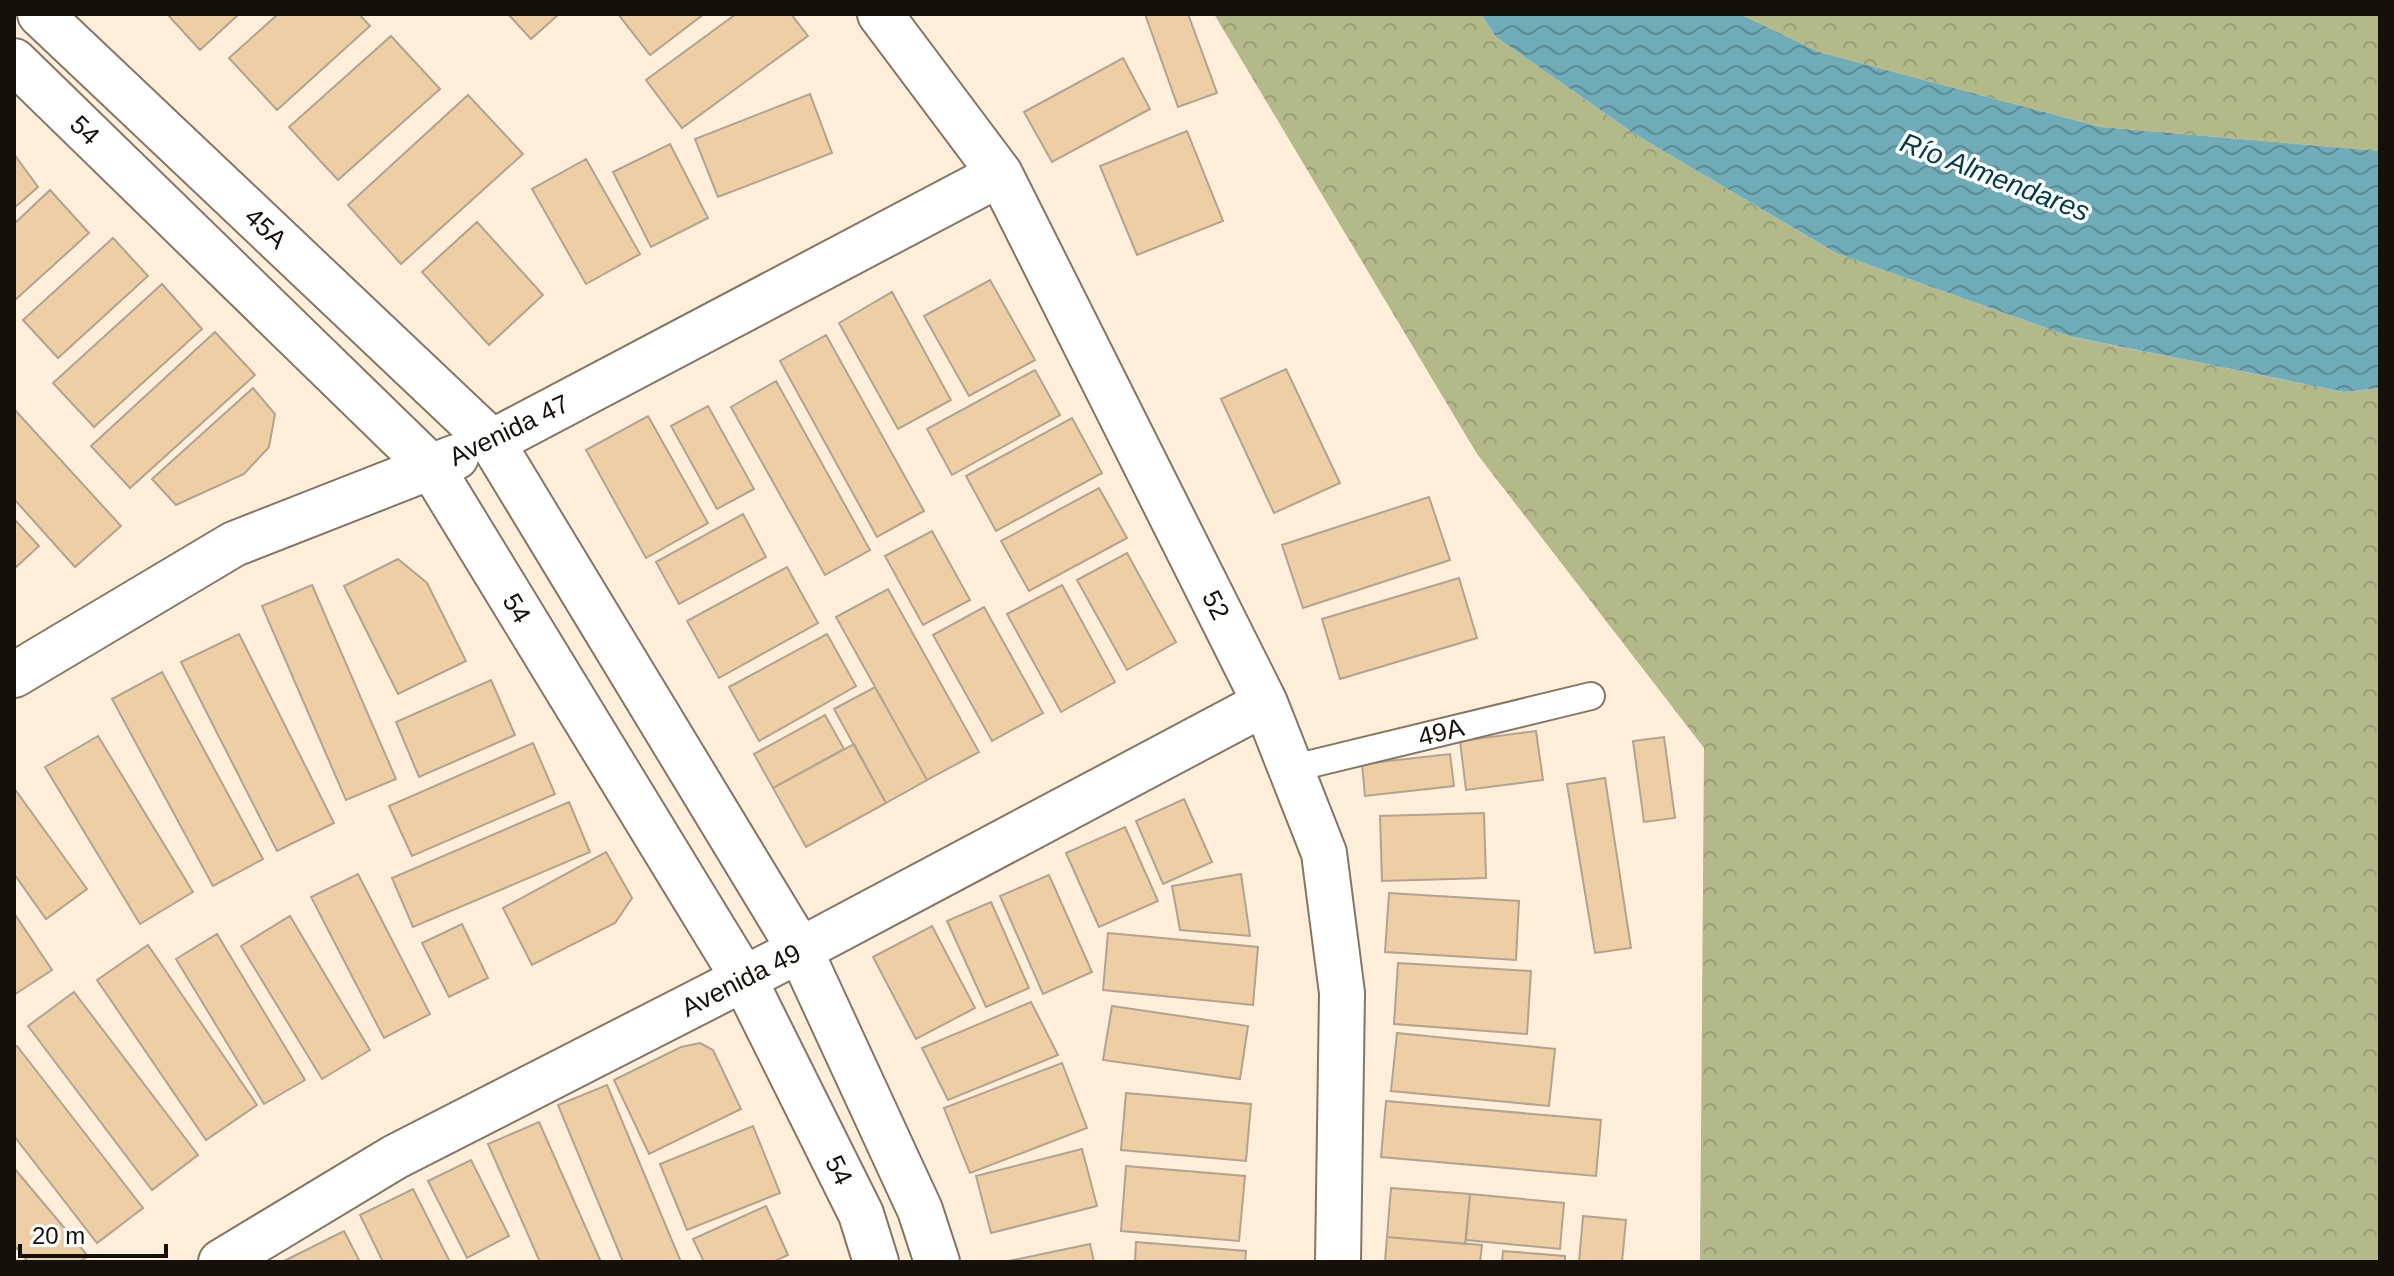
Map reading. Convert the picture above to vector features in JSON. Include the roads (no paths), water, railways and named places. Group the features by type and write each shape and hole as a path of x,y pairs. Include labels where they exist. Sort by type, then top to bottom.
{"street":[{"name":"52","path":"880,14 1000,174 1265,703 1324,853 1342,993 1338,1262"},
{"path":"14,58 44,18"},
{"name":"45A","path":"44,18 492,442"},
{"name":"54","path":"14,58 432,468 744,979 861,1214 876,1262"},
{"name":"Avenida 47","path":"14,675 234,544 492,442 1000,174"},
{"path":"492,442 800,950 920,1210 937,1262"},
{"name":"Avenida 49","path":"221,1262 395,1157 800,950 1265,703"}],"lane":[{"name":"49A","path":"1290,769 1591,696"}],"water":[{"name":"Río Almendares","path":"1481,14 1740,14 1819,52 2101,127 2380,151 2380,388 2344,392 2069,336 1836,253 1633,133 1496,37"}]}
